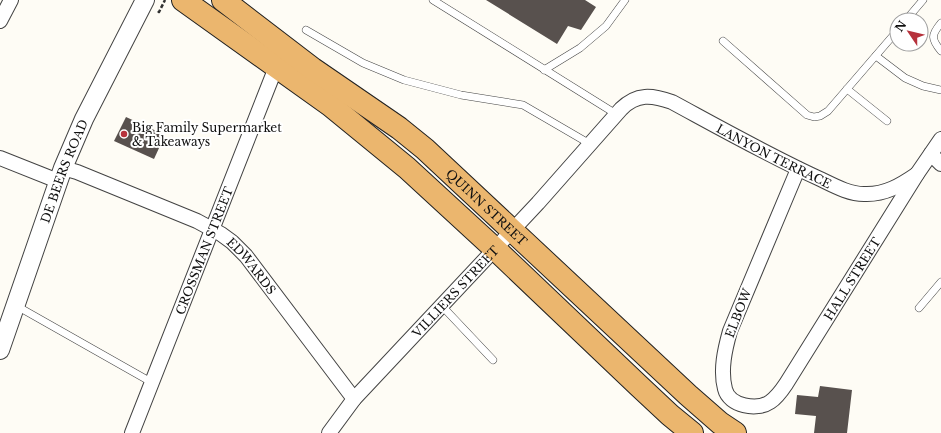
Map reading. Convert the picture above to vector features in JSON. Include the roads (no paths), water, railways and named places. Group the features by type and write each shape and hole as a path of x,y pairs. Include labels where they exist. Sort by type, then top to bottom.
{"highway":[{"path":"183,0 346,117 407,168 494,248 639,386 692,433"},
{"name":"QUINN STREET","path":"223,0 313,69 399,128 420,145 688,395 720,423 735,433"}],"street":[{"path":"0,21 12,0"},
{"name":"DE BEERS ROAD","path":"0,350 61,174 84,119 145,0"},
{"name":"CROSSMAN STREET","path":"132,433 276,68"},
{"name":"LANYON TERRACE","path":"633,99 642,97 656,97 672,102 798,169 846,191 863,194 877,194 894,189 917,174"},
{"name":"VILLIERS STREET","path":"329,433 354,399 494,248 538,203 616,114 633,99"},
{"name":"HALL STREET","path":"786,384 917,174 941,139"},
{"path":"931,154 941,164"},
{"name":"EDWARDS","path":"0,158 61,174 77,172 213,229 232,242 246,256 354,399"},
{"name":"ELBOW","path":"786,384 771,402 762,406 751,407 732,399 725,390 724,366 730,331 798,169"}],"lane":[{"path":"433,0 616,114"},
{"path":"544,70 580,48 606,26 625,0"},
{"path":"913,12 923,0"},
{"path":"941,22 933,37 941,51"},
{"path":"306,30 363,63 404,80 461,96 523,105 590,144"},
{"path":"724,40 807,115 814,117 820,116 828,111 889,41"},
{"path":"876,56 905,78 923,86 941,90"},
{"path":"847,89 887,121"},
{"path":"919,308 941,282"},
{"path":"15,305 151,382"},
{"path":"441,305 493,360"}],"place":[{"name":"Big Family Supermarket & Takeaways","path":"124,134"}]}
